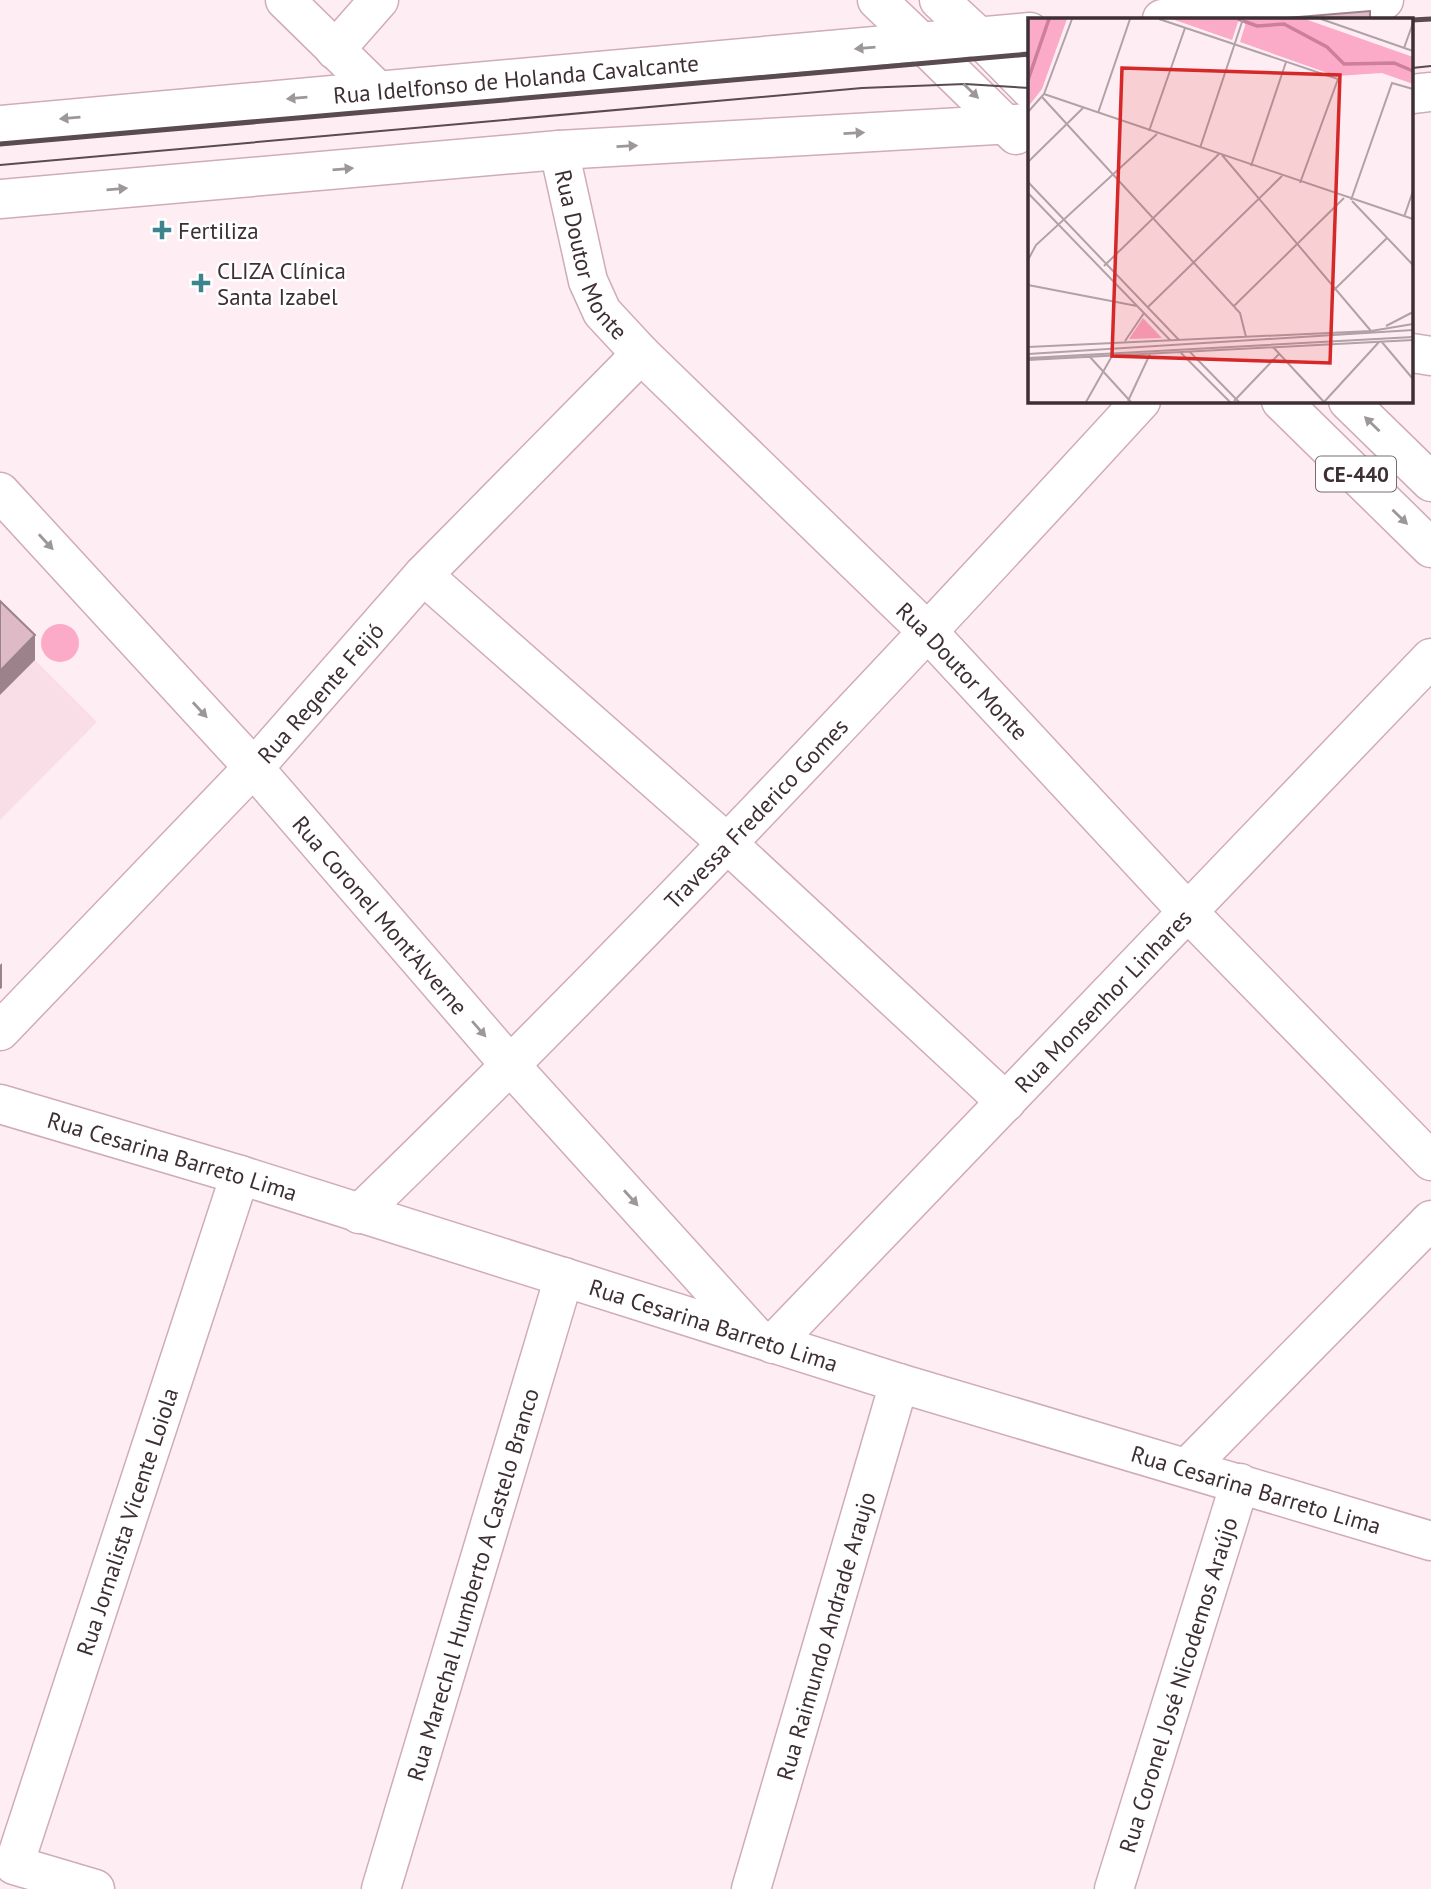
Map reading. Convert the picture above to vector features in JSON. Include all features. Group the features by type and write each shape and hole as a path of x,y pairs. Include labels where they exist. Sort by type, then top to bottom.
{"street":[{"path":"285,0 377,90"},
{"path":"335,50 379,0"},
{"path":"877,0 1022,132"},
{"path":"939,0 1028,87"},
{"path":"1176,12 1384,0"},
{"name":"Rua Idelfonso de Holanda Cavalcante","path":"0,125 1028,32"},
{"path":"0,199 559,150 1022,132"},
{"name":"Rua Doutor Monte","path":"559,150 588,281 602,312 641,354 929,633 1188,912 1431,1161"},
{"name":"Rua Regente Feijó","path":"0,1031 253,767 424,575 641,354"},
{"name":"Travessa Frederico Gomes","path":"359,1214 511,1066 728,844 929,633 1140,402"},
{"name":"CE-440","path":"1282,402 1431,548"},
{"name":"CE-440","path":"1349,402 1431,482"},
{"name":"Rua Coronel Mont'Alverne","path":"0,492 253,767 511,1066 765,1341"},
{"path":"424,575 728,844 1006,1102"},
{"name":"Rua Monsenhor Linhares","path":"765,1341 1006,1102 1431,658"},
{"name":"Rua Cesarina Barreto Lima","path":"0,1104 240,1175 899,1383 1189,1466 1431,1541"},
{"name":"Rua Jornalista Vicente Loiola","path":"95,1889 14,1865 240,1175"},
{"path":"1189,1466 1431,1220"},
{"name":"Rua Marechal Humberto A Castelo Branco","path":"381,1889 564,1277"},
{"name":"Rua Raimundo Andrade Araujo","path":"751,1889 899,1383"},
{"name":"Rua Coronel José Nicodemos Araújo","path":"1114,1889 1240,1483"}],"shaded area":[{"path":"60,624 74,629 79,643 74,657 60,662 46,657 41,643 46,629"},
{"path":"0,625 97,722 0,820"}],"building":[{"path":"1370,11 1370,18 1286,18"},
{"path":"0,601 35,635 0,671"}],"tram line":[{"path":"1414,68 1431,66"},
{"path":"0,165 862,88 965,84 1028,88"}],"railway":[{"path":"1414,20 1431,19"},
{"path":"0,144 1028,54"}],"place":[{"name":"Fertiliza","path":"162,230"},
{"name":"CLIZA Clínica Santa Izabel","path":"201,283"}]}
